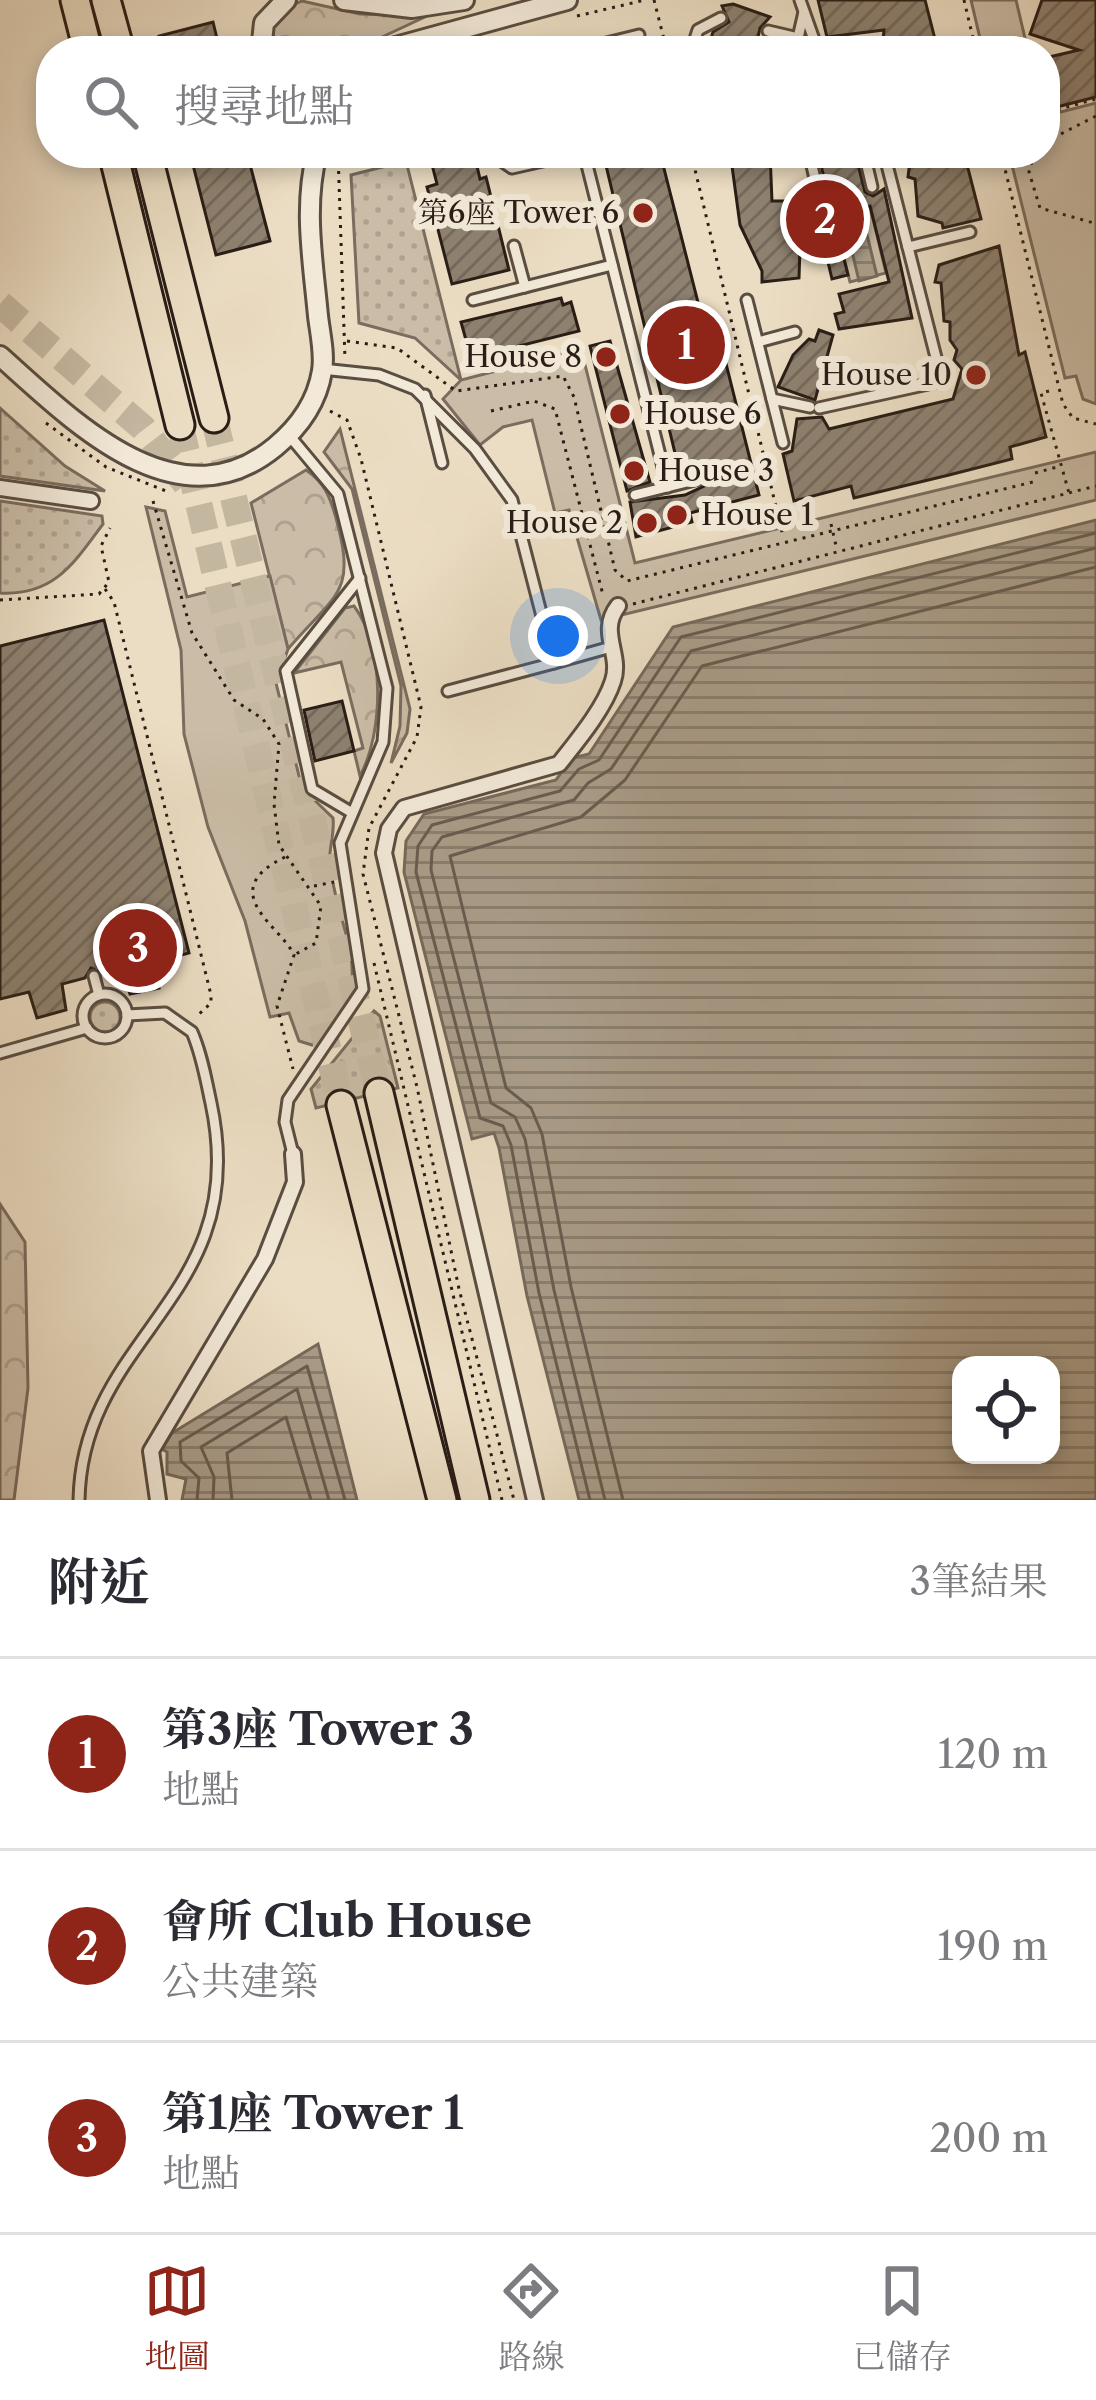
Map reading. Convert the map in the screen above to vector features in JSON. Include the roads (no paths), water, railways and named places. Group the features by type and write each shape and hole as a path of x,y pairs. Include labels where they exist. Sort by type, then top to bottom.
{"main road":[{"path":"75,0 84,36"},
{"path":"106,0 116,36"},
{"path":"117,168 180,425"},
{"path":"151,168 214,418"},
{"path":"380,1093 475,1500"},
{"path":"341,1105 442,1500"}],"street":[{"path":"262,36 264,23 286,0"},
{"path":"344,0 412,8 464,0"},
{"path":"422,36 567,0"},
{"path":"0,356 125,458 154,469 188,474 240,468 295,441 322,369 309,219 315,168"},
{"path":"0,488 91,500"},
{"path":"534,1498 384,853 389,829 404,808 559,764 613,682 608,625 618,606"},
{"path":"158,1500 151,1451 265,1259 295,1182 293,1154"}],"lane":[{"path":"800,0 813,36"},
{"path":"798,36 804,12"},
{"path":"696,36 698,30 721,18"},
{"path":"454,28 456,36"},
{"path":"768,31 789,36"},
{"path":"585,168 668,487"},
{"path":"813,168 820,200"},
{"path":"868,168 872,187"},
{"path":"772,399 815,407 942,381 888,168"},
{"path":"908,248 970,232"},
{"path":"514,246 524,287"},
{"path":"473,300 612,265"},
{"path":"747,300 783,443"},
{"path":"758,342 795,332"},
{"path":"322,369 393,378 424,395 476,449 512,500 554,663"},
{"path":"424,395 442,463"},
{"path":"293,1154 285,1111 297,1084 363,989 364,969 339,855 349,811 377,760 388,706 338,494 295,441"},
{"path":"635,495 699,479"},
{"path":"349,811 312,789 285,682 290,660 360,578"},
{"path":"448,691 611,647"},
{"path":"94,976 99,995"},
{"path":"99,995 117,998 127,1015 123,1029 111,1036 98,1036 87,1028 84,1008 99,995"},
{"path":"79,1500 83,1457 102,1403 191,1270 216,1208 218,1144 192,1032 181,1020 160,1012 127,1015"},
{"path":"0,1053 87,1028"}],"water":[{"path":"862,214 877,276 859,281 844,218"},
{"path":"1096,520 1096,1500 579,1500 527,1296 499,1148 494,1133 472,1139 404,872 406,841 424,814 556,780 572,758 589,754 673,627"},
{"path":"318,1344 357,1500 182,1500 186,1479 167,1474 167,1452 162,1449 172,1433"}],"tunnel":[{"path":"0,304 143,428 186,484"},
{"path":"214,418 379,1093"},
{"path":"180,425 341,1105"}],"place":[{"name":"第6座 Tower 6","path":"643,213"},
{"name":"會所 Club House","path":"825,219"},
{"name":"第3座 Tower 3","path":"686,345"},
{"name":"House 8","path":"606,357"},
{"name":"House 10","path":"976,375"},
{"name":"House 6","path":"620,414"},
{"name":"House 3","path":"634,471"},
{"name":"House 1","path":"677,515"},
{"name":"House 2","path":"647,523"},
{"name":"第1座 Tower 1","path":"138,948"}]}
